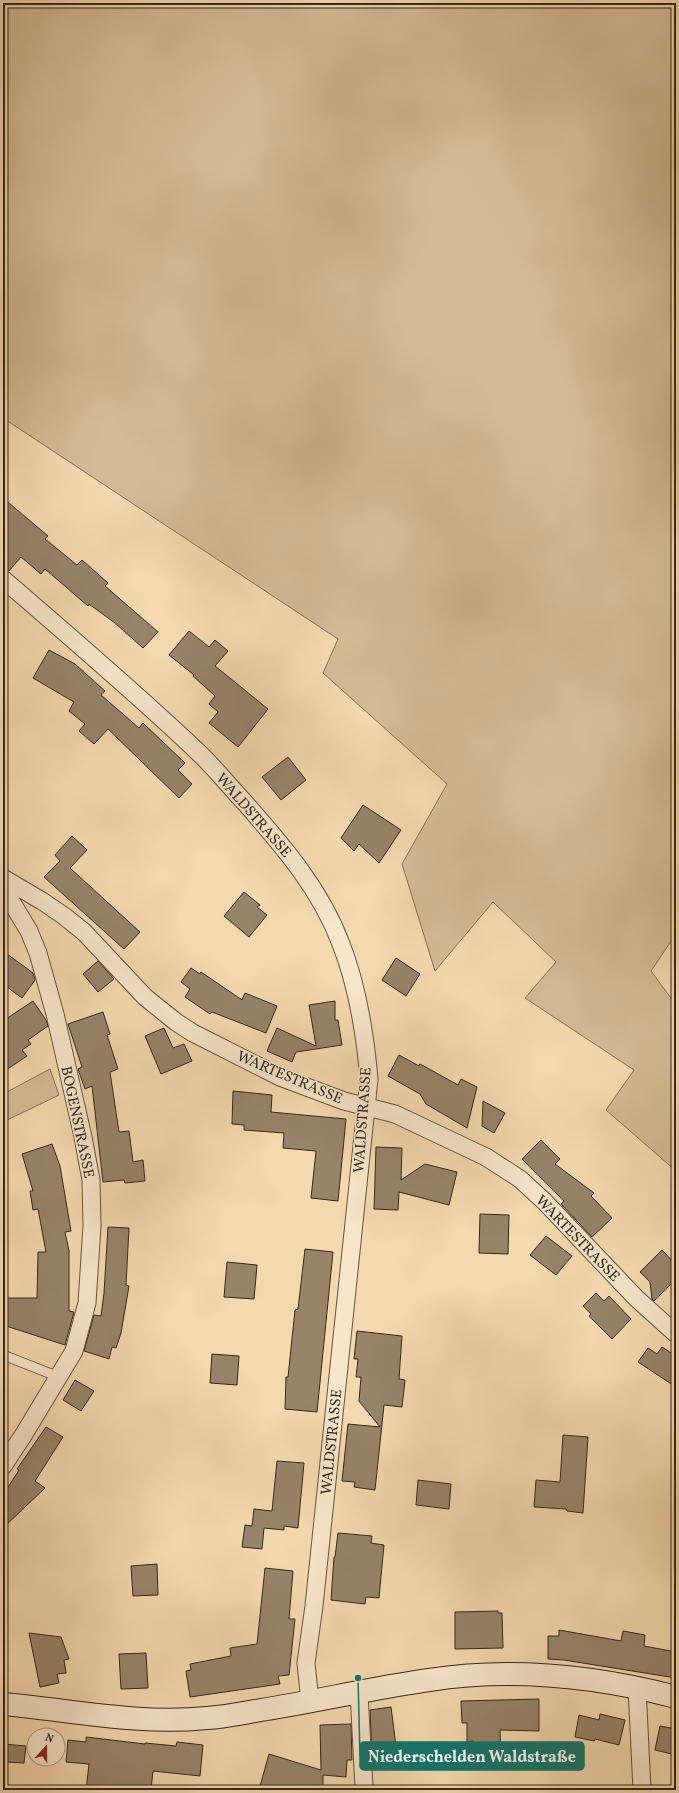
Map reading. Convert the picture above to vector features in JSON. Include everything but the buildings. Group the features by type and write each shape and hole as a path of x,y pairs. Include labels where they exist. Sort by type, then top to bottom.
{"street":[{"name":"WALDSTRASSE","path":"3,579 115,676 199,753 263,823 303,872 324,906 342,944 355,988 365,1034 369,1078 314,1606 306,1663 310,1702"},
{"name":"WARTESTRASSE","path":"3,878 42,901 84,932 145,997 176,1022 193,1033 280,1077 344,1101 395,1114 486,1157 520,1179 545,1202 636,1298 676,1334"},
{"name":"BOGENSTRASSE","path":"3,888 30,931 38,953 83,1137 91,1180 91,1234 87,1303 74,1351 3,1466"},
{"path":"3,1704 133,1719 172,1720 208,1718 310,1702 429,1680 486,1674 544,1674 591,1679 637,1687 676,1697"},
{"path":"637,1687 642,1790"},
{"path":"360,1692 364,1788"}],"lane":[{"path":"3,1356 59,1377"}],"shaded area":[{"path":"3,3 676,3 676,934 651,971 676,1005 676,1171 606,1110 634,1070 525,998 556,962 493,902 435,971 402,864 447,784 323,673 338,639 3,418"},
{"path":"50,1069 59,1095 3,1122 3,1094"}],"place":[{"name":"Niederschelden Waldstraße","path":"358,1678"}]}
